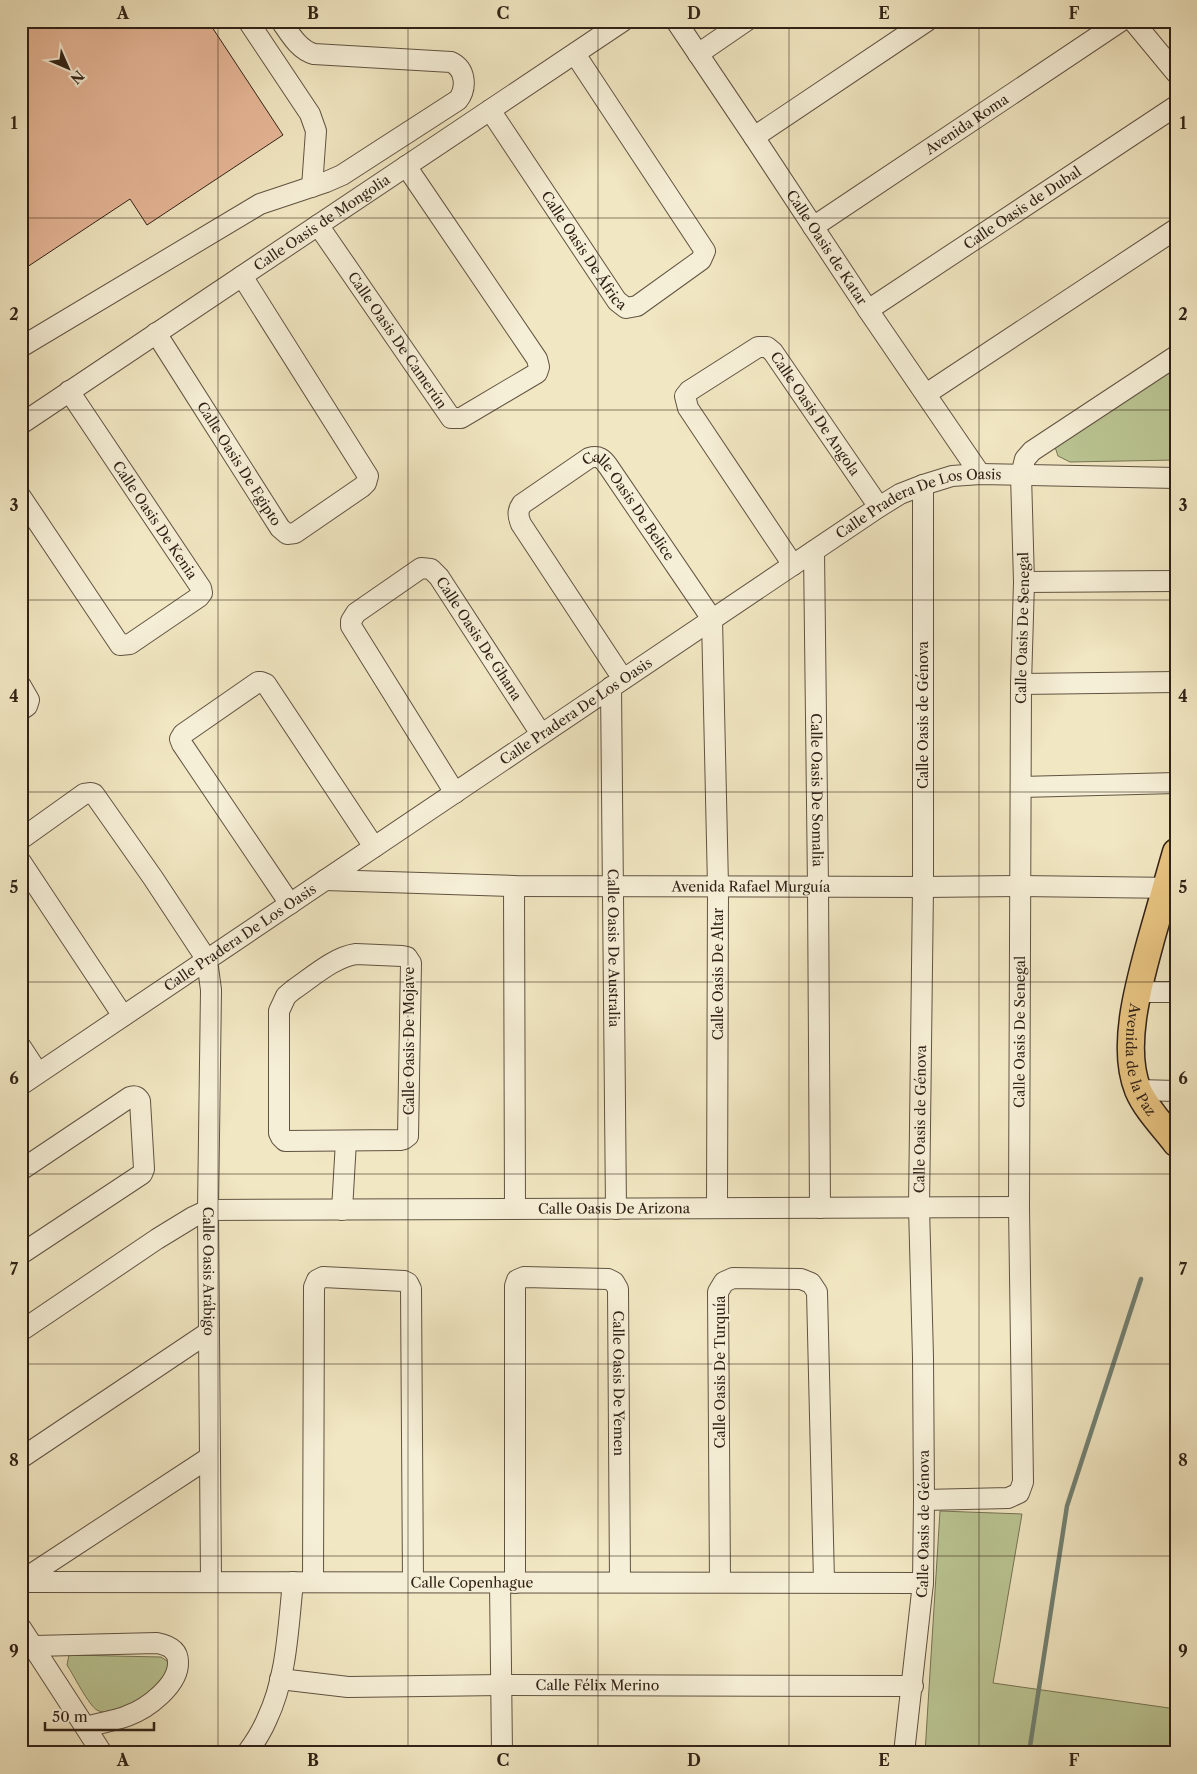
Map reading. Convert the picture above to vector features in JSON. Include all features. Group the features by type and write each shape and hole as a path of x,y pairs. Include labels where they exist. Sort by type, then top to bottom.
{"main road":[{"name":"Avenida de la Paz","path":"1176,852 1170,888 1137,992 1131,1036 1134,1078 1138,1090 1149,1109 1176,1143"}],"street":[{"path":"248,21 310,114 316,131 312,187"},
{"path":"21,347 252,208 269,200 312,187 342,175 458,100 464,91 464,79 460,69 451,62 309,53 292,37 281,21"},
{"name":"Calle Oasis de Mongolia","path":"21,424 623,21"},
{"name":"Calle Oasis de Katar","path":"676,21 868,310 980,474"},
{"path":"698,54 746,21"},
{"path":"754,136 927,21"},
{"name":"Avenida Roma","path":"813,227 1121,21"},
{"path":"1133,21 1176,73"},
{"name":"Calle Oasis De África","path":"490,110 617,301 626,308 636,306 701,260 705,251 575,54"},
{"name":"Calle Oasis de Dubal","path":"868,310 1176,106"},
{"name":"Calle Oasis De Camerún","path":"318,225 451,418 461,418 536,373 539,367 537,359 406,166"},
{"path":"926,394 1176,229"},
{"name":"Calle Oasis De Egipto","path":"156,333 280,528 287,534 295,533 362,487 366,483 368,476 242,276"},
{"name":"Calle Oasis De Angola","path":"792,565 688,408 684,398 686,393 758,347 767,346 879,507"},
{"path":"1021,475 1025,459 1032,450 1176,356"},
{"name":"Calle Oasis De Kenia","path":"21,497 120,645 130,644 199,597 202,593 201,588 69,392"},
{"name":"Calle Oasis De Belice","path":"617,683 518,516 518,510 522,504 582,463 595,456 600,457 604,461 712,619"},
{"name":"Calle Pradera De Los Oasis","path":"21,1084 900,494 952,476 980,474 1176,478"},
{"name":"Calle Oasis De Senegal","path":"924,1500 1008,1498 1019,1493 1023,1482 1020,1207 1020,886 1021,684 1024,582 1021,475"},
{"name":"Calle Oasis de Génova","path":"904,1753 913,1686 923,1583 923,1357 919,1207 923,887 923,486"},
{"name":"Calle Oasis De Somalia","path":"814,551 820,1208"},
{"name":"Calle Oasis De Ghana","path":"455,793 354,632 350,621 356,613 420,568 431,568 439,577 541,734"},
{"path":"1024,582 1176,580"},
{"name":"Calle Oasis De Altar","path":"712,619 718,886 717,1208"},
{"path":"290,904 180,739 183,734 258,682 266,684 374,847"},
{"path":"1021,684 1176,682"},
{"name":"Calle Oasis De Australia","path":"616,1209 613,886 617,683"},
{"path":"21,686 29,700 27,706 21,710"},
{"path":"1021,787 1176,783"},
{"path":"21,839 84,794 94,794 153,878 207,960"},
{"path":"21,862 123,1016"},
{"name":"Avenida Rafael Murguía","path":"325,880 514,886 1020,886 1170,888"},
{"path":"514,886 515,1209"},
{"name":"Calle Oasis De Mojave","path":"347,955 407,957 411,963 408,1136 404,1140 346,1141 290,1142 280,1138 279,1011 286,996 293,990 347,955"},
{"name":"Calle Oasis Arábigo","path":"207,960 211,990 208,1210 211,1582"},
{"path":"1137,992 1176,992"},
{"path":"21,1047 38,1073"},
{"path":"1138,1090 1176,1091"},
{"path":"21,1170 130,1097 139,1098 144,1169 142,1174 21,1254"},
{"path":"342,1210 346,1141"},
{"name":"Calle Oasis De Arizona","path":"208,1210 1020,1207"},
{"path":"21,1331 163,1235 208,1210"},
{"path":"313,1582 314,1287 317,1280 323,1277 404,1281 408,1283 411,1289 413,1582"},
{"name":"Calle Oasis De Yemen","path":"508,1583 515,1286 517,1280 524,1277 608,1279 614,1282 618,1289 620,1582"},
{"name":"Calle Oasis De Turquía","path":"720,1582 718,1292 724,1282 733,1278 801,1279 811,1283 817,1292 824,1581"},
{"path":"21,1458 209,1332"},
{"path":"21,1582 210,1456"},
{"name":"Calle Copenhague","path":"21,1582 508,1583 824,1581 923,1583"},
{"path":"247,1753 268,1719 280,1679 285,1653 293,1582"},
{"path":"502,1753 502,1685 508,1583"},
{"path":"21,1628 102,1753"},
{"path":"34,1646 157,1643 172,1648 176,1653 178,1665 174,1678 157,1699 128,1716 86,1727"},
{"name":"Calle Félix Merino","path":"280,1679 348,1687 502,1685 913,1686"}],"green space":[{"path":"1176,363 1176,460 1070,462 1058,456 1055,447"},
{"path":"940,1511 1022,1514 993,1683 1176,1709 1171,1753 925,1753"},
{"path":"69,1655 161,1657 170,1663 165,1678 144,1698 124,1709 104,1712 97,1710 90,1703 81,1689 67,1665"}],"building":[{"path":"21,21 208,21 283,135 147,225 130,199 21,271"}],"waterway":[{"path":"1029,1753 1067,1506 1141,1279"}]}
